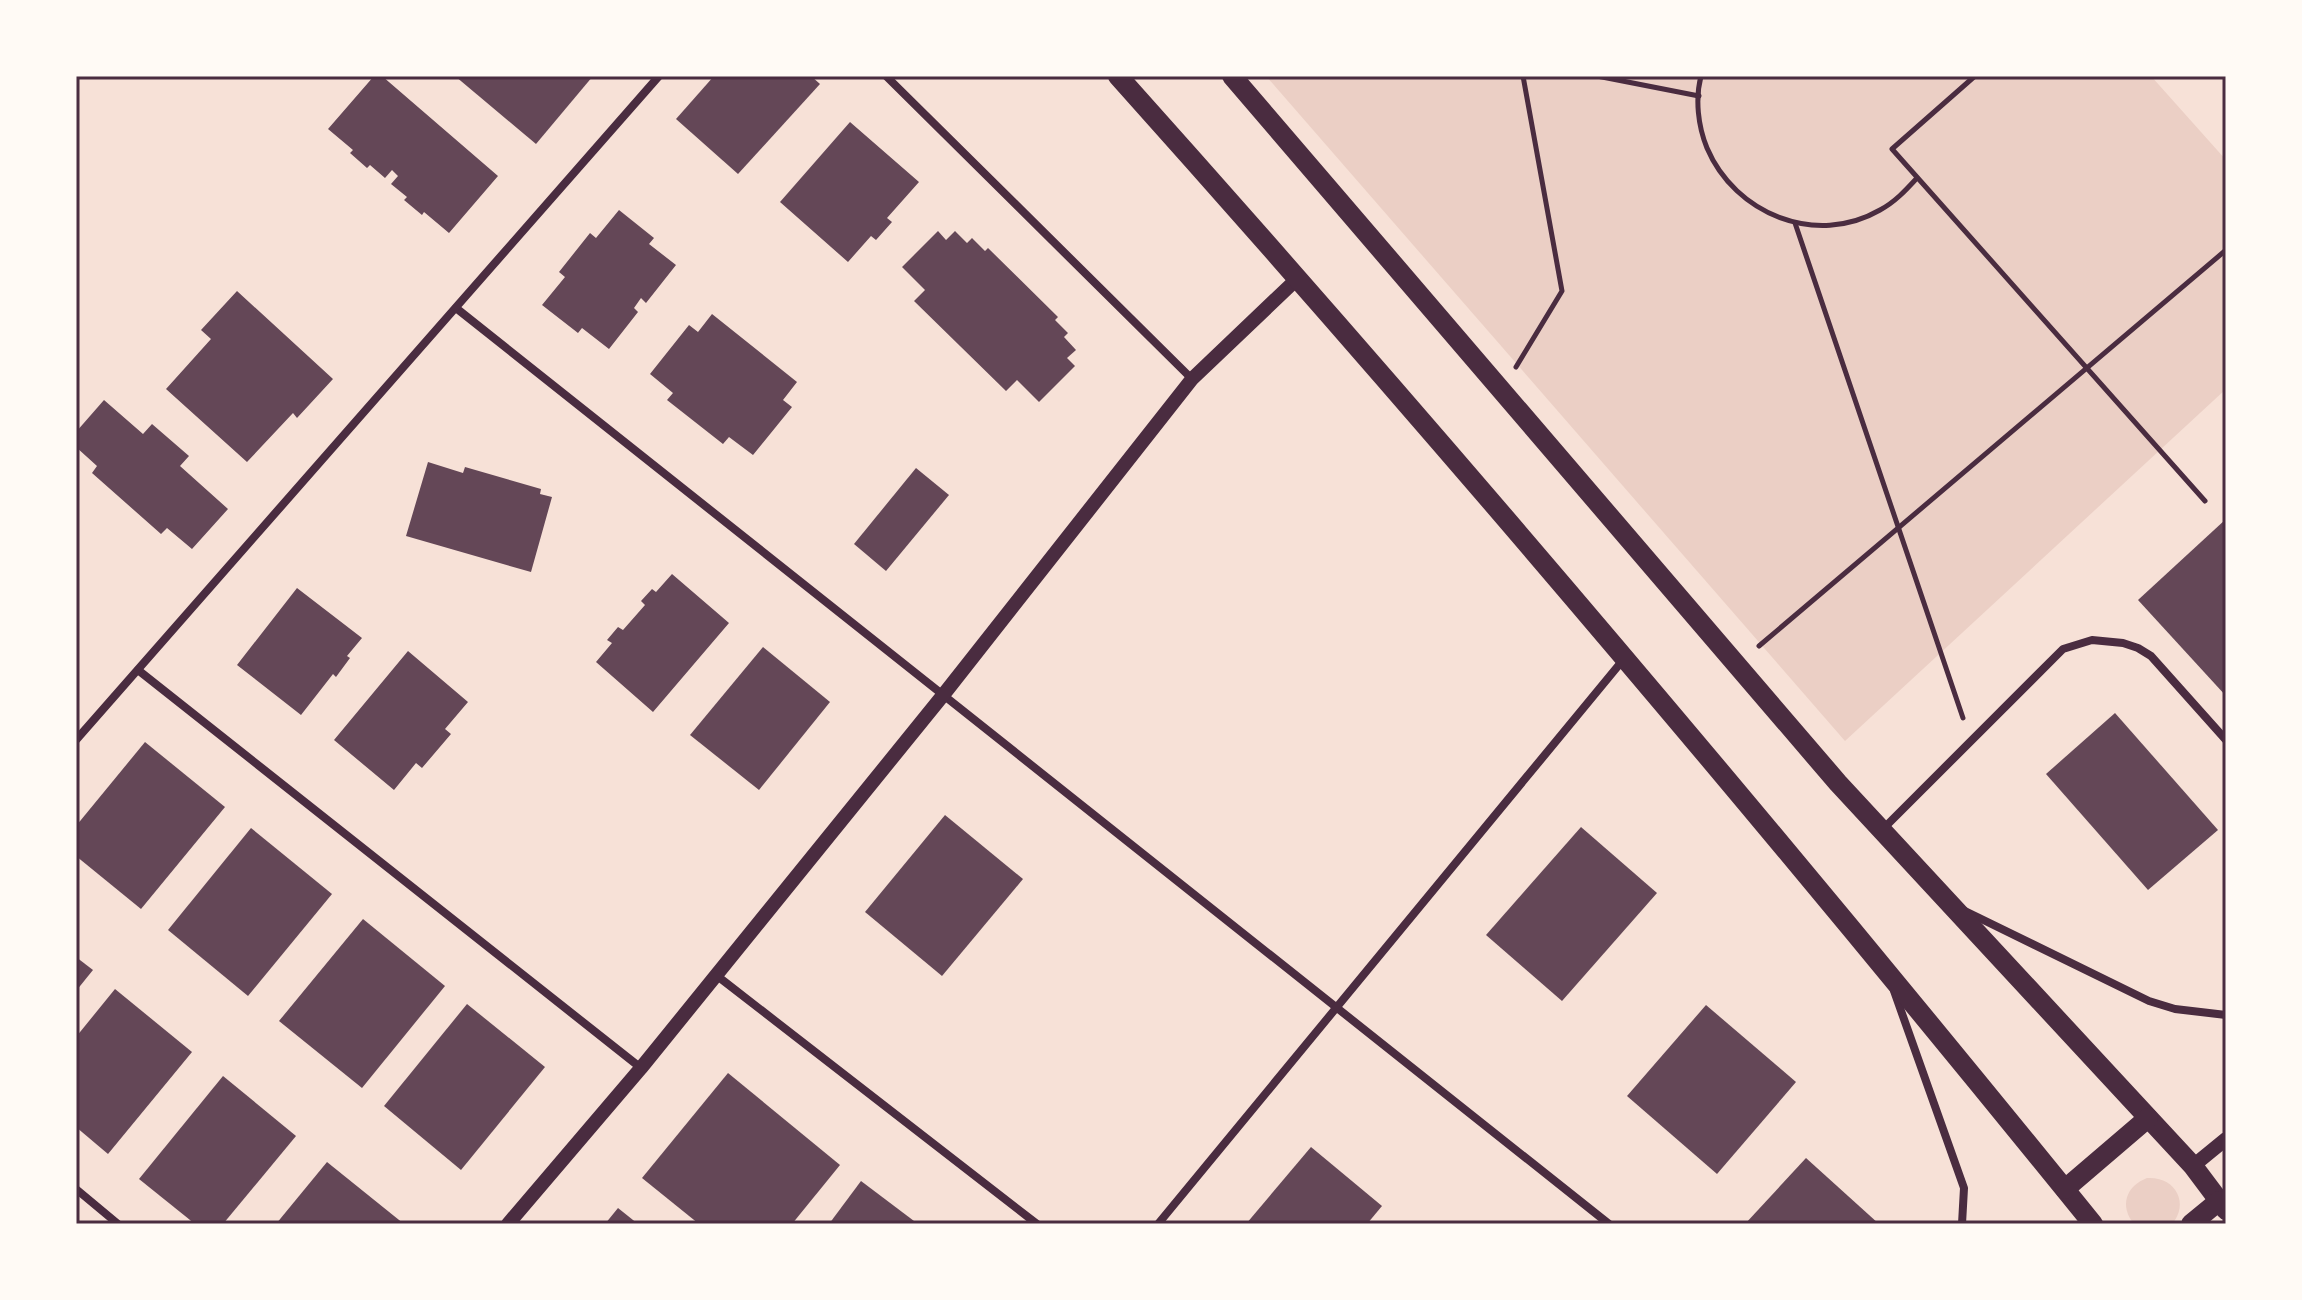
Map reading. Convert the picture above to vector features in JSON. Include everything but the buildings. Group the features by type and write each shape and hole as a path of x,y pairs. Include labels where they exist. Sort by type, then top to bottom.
{"main road":[{"path":"1118,76 1298,278 1626,657 2093,1224"},
{"path":"1232,76 1882,831 2193,1166 2222,1206 2191,1224"},
{"path":"2065,1189 2148,1118"}],"street":[{"path":"76,740 659,76"},
{"path":"886,76 1192,379"},
{"path":"508,1224 641,1068 944,694 1192,379 1298,278"},
{"path":"456,308 1609,1224"},
{"path":"1882,831 2063,649 2092,640 2123,643 2151,656 2226,740"},
{"path":"1158,1224 1626,657"},
{"path":"138,670 641,1068"},
{"path":"1949,903 2149,1001 2175,1009 2226,1015"},
{"path":"1887,972 1964,1188 1962,1224"},
{"path":"716,975 1037,1224"},
{"path":"2193,1166 2226,1139"},
{"path":"76,1189 118,1224"}],"path":[{"path":"1501,391 1562,291 1523,76"},
{"path":"1597,76 1699,96"},
{"path":"1701,76 1698,111 1703,138 1713,163 1729,186 1750,204 1774,217 1795,223 1828,226 1855,221 1881,210 1903,194 1917,178"},
{"path":"1975,76 1892,149 2205,501"},
{"path":"1795,223 1971,742"},
{"path":"1737,665 2226,250"}],"shaded area":[{"path":"1266,76 2151,76 2226,160 2226,389 1845,741"},
{"path":"2147,1178 2165,1181 2177,1192 2180,1208 2172,1224 2134,1224 2129,1217 2127,1197 2134,1186"}]}
